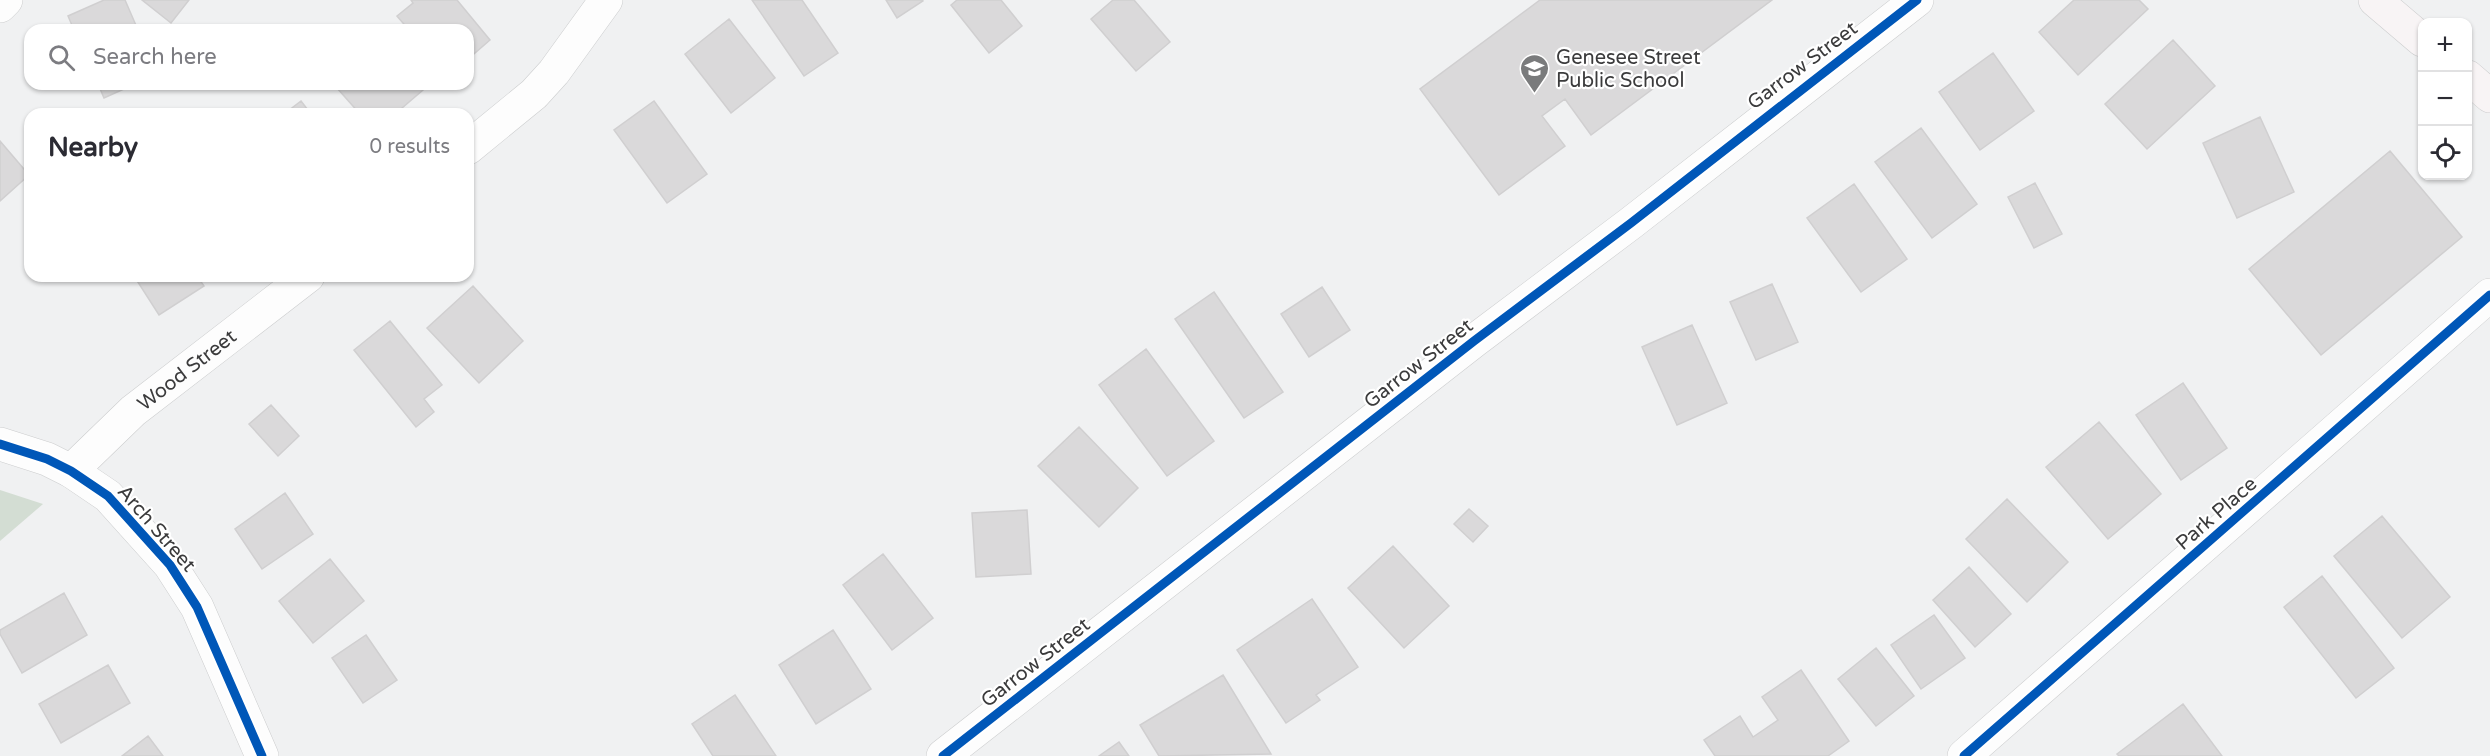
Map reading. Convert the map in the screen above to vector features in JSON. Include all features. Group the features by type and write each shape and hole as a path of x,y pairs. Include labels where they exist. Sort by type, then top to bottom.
{"main road":[{"path":"2375,0 2418,37"},
{"path":"2472,81 2490,96"}],"street":[{"path":"0,6 6,0"},
{"path":"474,143 534,94 555,72 606,0"},
{"name":"Garrow Street","path":"943,756 1465,348 1631,223 1722,149 1917,0"},
{"name":"Wood Street","path":"71,471 133,411 300,282"},
{"name":"Park Place","path":"1964,756 2490,295"},
{"name":"Arch Street","path":"0,444 47,459 71,471 108,496 170,565 197,607 262,756"}],"shaded area":[{"path":"0,490 43,504 0,541"}],"building":[{"path":"104,0 125,0 135,24 71,24 68,16"},
{"path":"142,0 189,0 171,23"},
{"path":"411,0 457,0 490,40 474,54 474,24 404,24 397,16 413,3"},
{"path":"752,0 802,0 838,53 804,76"},
{"path":"886,0 922,0 923,1 897,18"},
{"path":"957,0 1001,0 1022,26 989,53 951,5"},
{"path":"1113,0 1134,0 1170,42 1136,71 1091,19"},
{"name":"Genesee Street Public School","path":"1540,0 1772,0 1591,135 1565,99 1542,116 1565,146 1499,195 1420,89"},
{"path":"2074,0 2139,0 2148,9 2078,75 2039,32"},
{"path":"729,19 775,78 731,113 685,54"},
{"path":"2173,40 2215,86 2147,149 2105,104"},
{"path":"1993,53 2034,111 1980,150 1939,92"},
{"path":"101,90 122,90 104,98"},
{"path":"339,90 423,90 402,108 355,108"},
{"path":"301,101 306,108 292,108"},
{"path":"654,101 707,174 667,203 614,130"},
{"path":"2260,117 2294,192 2237,218 2203,143"},
{"path":"1921,128 1977,204 1932,238 1875,162"},
{"path":"0,141 24,169 24,179 0,201"},
{"path":"2390,151 2462,237 2321,355 2249,269"},
{"path":"2035,183 2062,234 2034,248 2008,197"},
{"path":"1854,184 1907,259 1861,292 1807,218"},
{"path":"138,282 201,282 204,286 159,315"},
{"path":"1772,284 1798,342 1756,360 1730,302"},
{"path":"473,286 523,341 479,383 427,328"},
{"path":"1322,287 1350,330 1309,357 1281,314"},
{"path":"1214,292 1283,392 1244,418 1175,319"},
{"path":"390,321 442,385 424,399 434,412 416,427 354,350"},
{"path":"1692,325 1727,403 1677,425 1642,347"},
{"path":"1146,349 1214,441 1167,476 1099,385"},
{"path":"2183,383 2227,448 2181,480 2136,415"},
{"path":"271,405 299,436 278,456 249,424"},
{"path":"2099,422 2161,494 2108,539 2046,467"},
{"path":"1079,427 1138,488 1099,527 1038,466"},
{"path":"285,493 313,534 262,569 235,529"},
{"path":"2007,499 2068,562 2027,602 1966,539"},
{"path":"1469,509 1488,526 1473,542 1454,524"},
{"path":"1027,510 1031,574 976,577 972,513"},
{"path":"2382,516 2450,597 2402,638 2334,556"},
{"path":"1393,546 1449,606 1404,648 1348,588"},
{"path":"883,554 933,618 892,650 843,585"},
{"path":"330,559 364,601 313,643 279,601"},
{"path":"1969,567 2011,614 1975,647 1933,600"},
{"path":"2322,576 2394,668 2356,698 2284,607"},
{"path":"64,593 87,635 22,673 0,634 0,630"},
{"path":"1312,599 1358,667 1316,695 1320,700 1286,723 1237,650"},
{"path":"1934,615 1965,658 1921,689 1891,645"},
{"path":"833,630 871,689 816,724 779,665"},
{"path":"366,635 397,680 363,703 332,658"},
{"path":"1876,648 1914,696 1876,726 1838,679"},
{"path":"108,665 130,703 61,743 39,704"},
{"path":"1801,670 1849,741 1828,756 1715,756 1704,740 1740,716 1753,737 1778,720 1762,697"},
{"path":"1223,675 1271,754 1159,756 1140,725"},
{"path":"735,695 776,756 713,756 692,724"},
{"path":"2183,704 2222,756 2119,756 2117,754"},
{"path":"148,736 163,756 122,756"},
{"path":"1119,742 1129,756 1099,756"}],"cycle path":[{"path":"943,756 1474,341 1631,223 1917,0"},
{"path":"1964,756 2490,295"},
{"path":"0,444 47,459 71,471 108,496 170,565 197,607 262,756"}],"place":[{"name":"Genesee Street Public School","path":"1535,94"}]}
